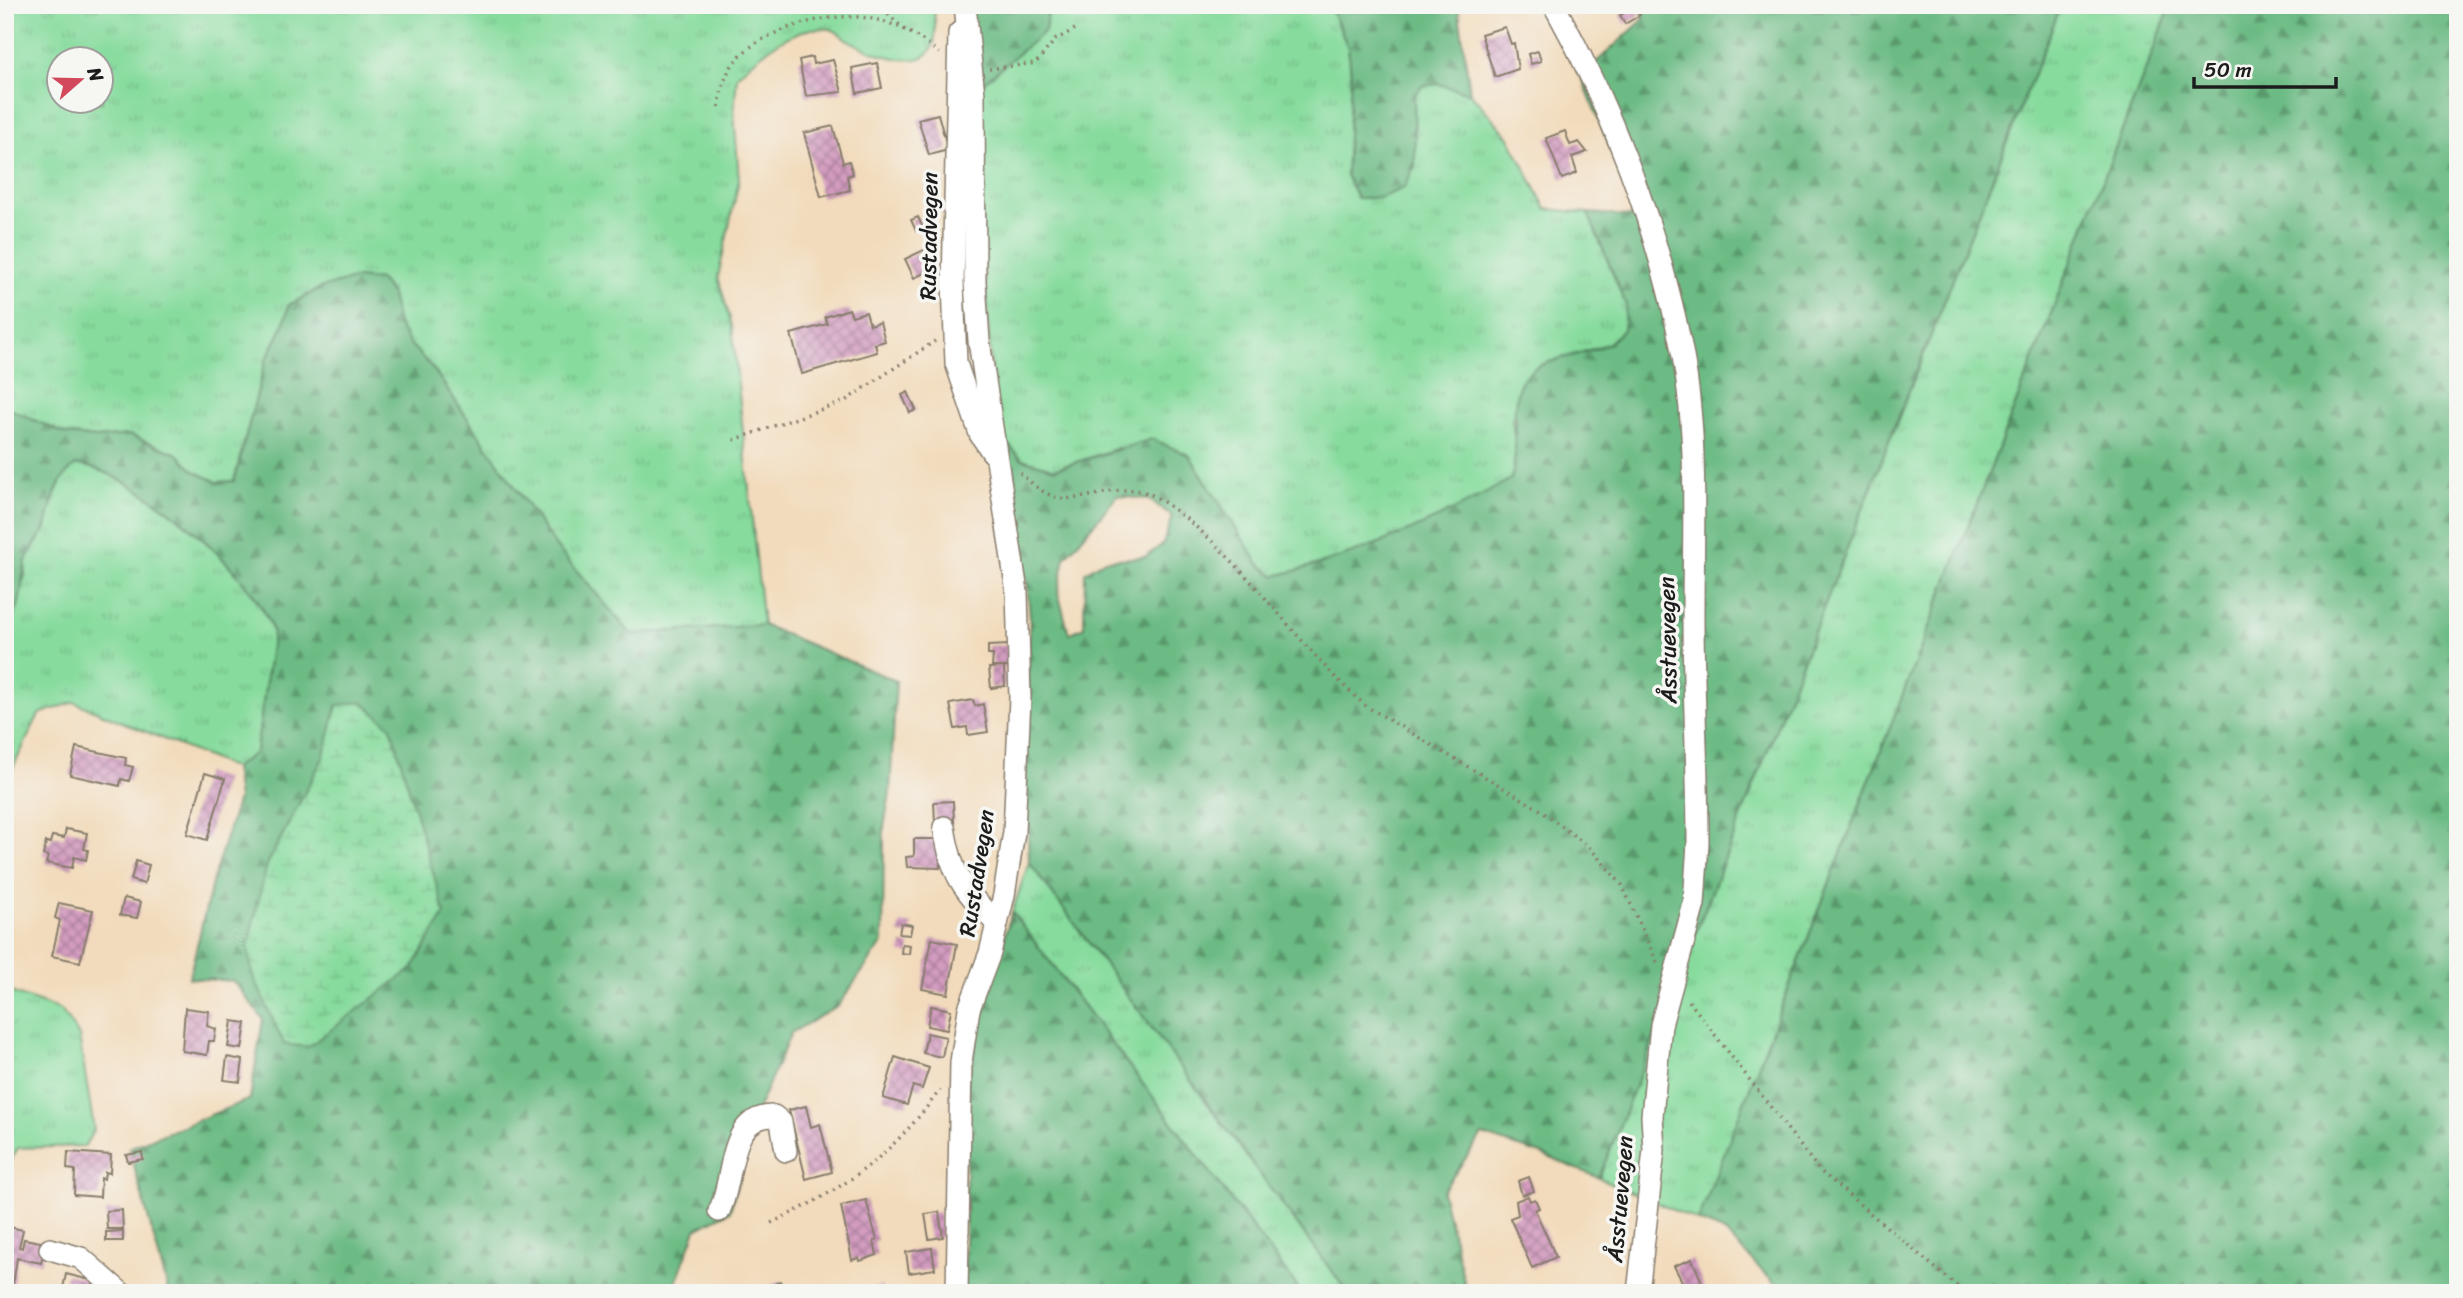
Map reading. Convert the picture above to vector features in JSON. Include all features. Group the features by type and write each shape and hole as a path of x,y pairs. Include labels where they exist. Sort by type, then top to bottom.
{"street":[{"name":"Rustadvegen","path":"957,1293 961,1062 970,1009 997,924 1014,832 1020,698 1017,592 979,341 963,5"},
{"name":"Åsstuevegen","path":"1554,5 1585,60 1608,113 1649,228 1681,342 1691,426 1698,844 1694,904 1669,989 1655,1071 1652,1116 1654,1150 1638,1293"},
{"path":"944,827 949,858 960,884 997,924"},
{"path":"719,1211 727,1195 734,1151 741,1131 765,1116 774,1116 781,1122 786,1151"},
{"path":"50,1249 82,1258 121,1293"}],"path":[{"path":"877,5 904,30 965,70 1036,63 1055,40 1077,28"},
{"path":"719,107 722,84 738,58 766,39 797,26 833,15 873,19 904,30"},
{"path":"734,440 761,428 845,401 940,338"},
{"path":"997,459 1005,459 1028,480 1053,496 1062,498 1117,489 1141,491 1159,499 1194,524 1249,578 1316,658 1366,706 1539,809 1589,847 1622,885 1669,989 1691,1003 1819,1170 1965,1293"},
{"path":"771,1223 838,1189 873,1165 912,1128 961,1062"}],"green space":[{"path":"5,5 934,5 934,43 928,53 919,58 894,58 856,44 832,30 817,28 791,35 779,42 737,76 734,112 739,180 718,277 732,326 763,625 631,634 557,548 434,370 409,343 399,327 390,292 380,280 355,280 333,285 289,305 283,326 266,360 234,481 217,482 194,471 178,454 130,435 96,438 65,434 5,407"},
{"path":"965,5 1049,5 1045,31 983,83 975,114"},
{"path":"1049,5 1329,5 1348,47 1351,73 1415,165 1414,96 1422,86 1438,84 1470,93 1509,137 1546,209 1588,213 1626,305 1623,330 1607,344 1538,366 1512,419 1517,460 1511,479 1397,536 1337,558 1275,576 1258,563 1189,455 1118,448 1055,469 1022,459 995,431 975,114 984,82 1001,64 1034,39 1047,18"},
{"path":"1329,5 1458,5 1470,93 1438,84 1422,86 1414,97 1415,165 1404,188 1380,198 1357,198 1346,175 1351,73 1348,47"},
{"path":"1641,5 2061,5 1599,1178 1541,1154 1482,1135 1442,1192 1467,1293 1348,1293 1029,862 1025,754 1030,617 1027,583 995,431 1022,459 1055,469 1152,439 1189,455 1258,563 1275,576 1367,548 1426,523 1511,479 1515,456 1516,400 1524,378 1544,364 1607,344 1623,330 1626,305 1588,213 1638,217 1581,76 1644,19","holes":["1117,496 1148,499 1172,516 1163,544 1145,557 1105,560 1085,572 1084,627 1069,634 1058,592 1065,558"]},
{"path":"2061,5 2171,5 1698,1221 1599,1178"},
{"path":"2171,5 2458,5 2458,1293 1784,1293 1723,1231 1698,1221"},
{"path":"357,278 380,280 390,292 399,327 409,343 434,370 557,548 631,634 763,625 896,681 890,793 884,827 883,942 838,1006 791,1033 758,1108 730,1211 696,1229 672,1293 169,1293 129,1148 250,1099 263,1019 233,981 189,978 213,879 238,799 234,768 256,752 273,632 244,582 191,529 130,485 101,471 76,465 59,485 44,530 29,554 19,602 5,629 5,407 65,434 96,438 129,435 178,454 194,471 217,482 234,481 266,360 283,326 289,305 320,288","holes":["338,705 284,1044 267,865 323,758"]},
{"path":"76,465 101,471 130,485 191,529 244,583 262,609 273,633 256,753 234,768 74,702 39,714 5,784 5,629 25,576 26,559 46,528 48,511 62,476"},
{"path":"362,702 391,727 445,914 412,969 308,1047 284,1044 252,974 248,945 267,865 323,758 337,705"},
{"path":"1029,862 1348,1293 1302,1293 1012,912"},
{"path":"1012,912 1302,1293 964,1293 968,1079 985,1000"},
{"path":"5,990 61,1010 79,1036 94,1129 85,1146 18,1148 5,1171"}],"building":[{"path":"1635,7 1640,15 1625,24 1620,15"},
{"path":"1505,27 1511,44 1514,43 1518,69 1495,77 1481,34"},
{"path":"1538,51 1541,61 1531,64 1528,54"},
{"path":"812,57 813,64 833,60 842,92 806,96 799,60"},
{"path":"877,63 882,88 857,93 852,68"},
{"path":"938,114 948,150 929,155 918,119"},
{"path":"833,126 843,163 849,161 853,174 847,176 850,190 821,197 804,133"},
{"path":"1565,131 1570,145 1579,142 1587,152 1572,157 1577,173 1562,179 1546,138"},
{"path":"918,217 923,228 916,231 911,220"},
{"path":"926,249 935,268 914,278 905,259"},
{"path":"849,309 852,316 866,312 870,325 880,322 885,341 875,344 877,352 802,374 791,334 827,324 825,317"},
{"path":"908,392 916,410 910,413 902,395"},
{"path":"1009,645 1009,667 992,667 993,655 988,655 988,646"},
{"path":"1004,667 1005,686 991,688 989,668"},
{"path":"973,700 975,706 983,704 988,732 968,735 967,727 955,729 950,704"},
{"path":"76,747 126,758 125,765 133,767 129,781 121,779 120,786 70,775"},
{"path":"205,773 225,779 207,840 187,834"},
{"path":"953,801 954,821 935,822 934,802"},
{"path":"66,829 87,833 84,849 88,850 86,860 74,857 72,868 46,863 48,856 43,855 46,842 50,843 52,836 64,838"},
{"path":"914,839 939,839 940,868 907,867 906,857 914,856"},
{"path":"136,861 149,865 144,884 131,880"},
{"path":"124,898 141,902 137,918 120,915"},
{"path":"59,903 93,910 80,962 52,956 60,920 55,918"},
{"path":"901,923 912,925 910,935 899,934"},
{"path":"932,939 957,944 948,994 922,989"},
{"path":"902,944 910,945 909,954 901,953"},
{"path":"931,1006 951,1010 947,1030 927,1026"},
{"path":"185,1008 209,1011 207,1026 216,1029 214,1041 209,1041 207,1055 182,1051"},
{"path":"232,1021 246,1023 242,1049 228,1047"},
{"path":"927,1033 946,1037 942,1057 923,1053"},
{"path":"227,1057 243,1060 240,1082 224,1080"},
{"path":"895,1057 929,1068 922,1089 913,1086 907,1105 883,1098"},
{"path":"806,1106 811,1127 820,1124 832,1172 806,1179 789,1110"},
{"path":"68,1152 111,1155 110,1173 105,1172 104,1179 101,1178 100,1197 74,1195 75,1170 67,1169"},
{"path":"142,1152 143,1159 128,1162 126,1155"},
{"path":"1529,1177 1534,1191 1522,1195 1518,1181"},
{"path":"1528,1196 1530,1201 1535,1199 1539,1208 1535,1210 1556,1257 1532,1268 1510,1218 1518,1215 1516,1201"},
{"path":"866,1200 877,1240 874,1241 877,1255 860,1261 859,1258 852,1260 841,1206"},
{"path":"122,1210 123,1229 107,1229 106,1211"},
{"path":"939,1212 943,1237 929,1239 925,1214"},
{"path":"5,1226 23,1230 19,1247 22,1248 24,1239 46,1243 41,1263 17,1258 12,1292 5,1290"},
{"path":"123,1231 123,1241 106,1241 106,1232"},
{"path":"932,1248 935,1269 909,1273 906,1252"},
{"path":"1692,1259 1704,1287 1688,1293 1674,1266"},
{"path":"66,1274 98,1282 95,1293 62,1293"},
{"path":"780,1281 786,1293 758,1293"},
{"path":"881,1286 882,1293 857,1293 857,1292"}]}
